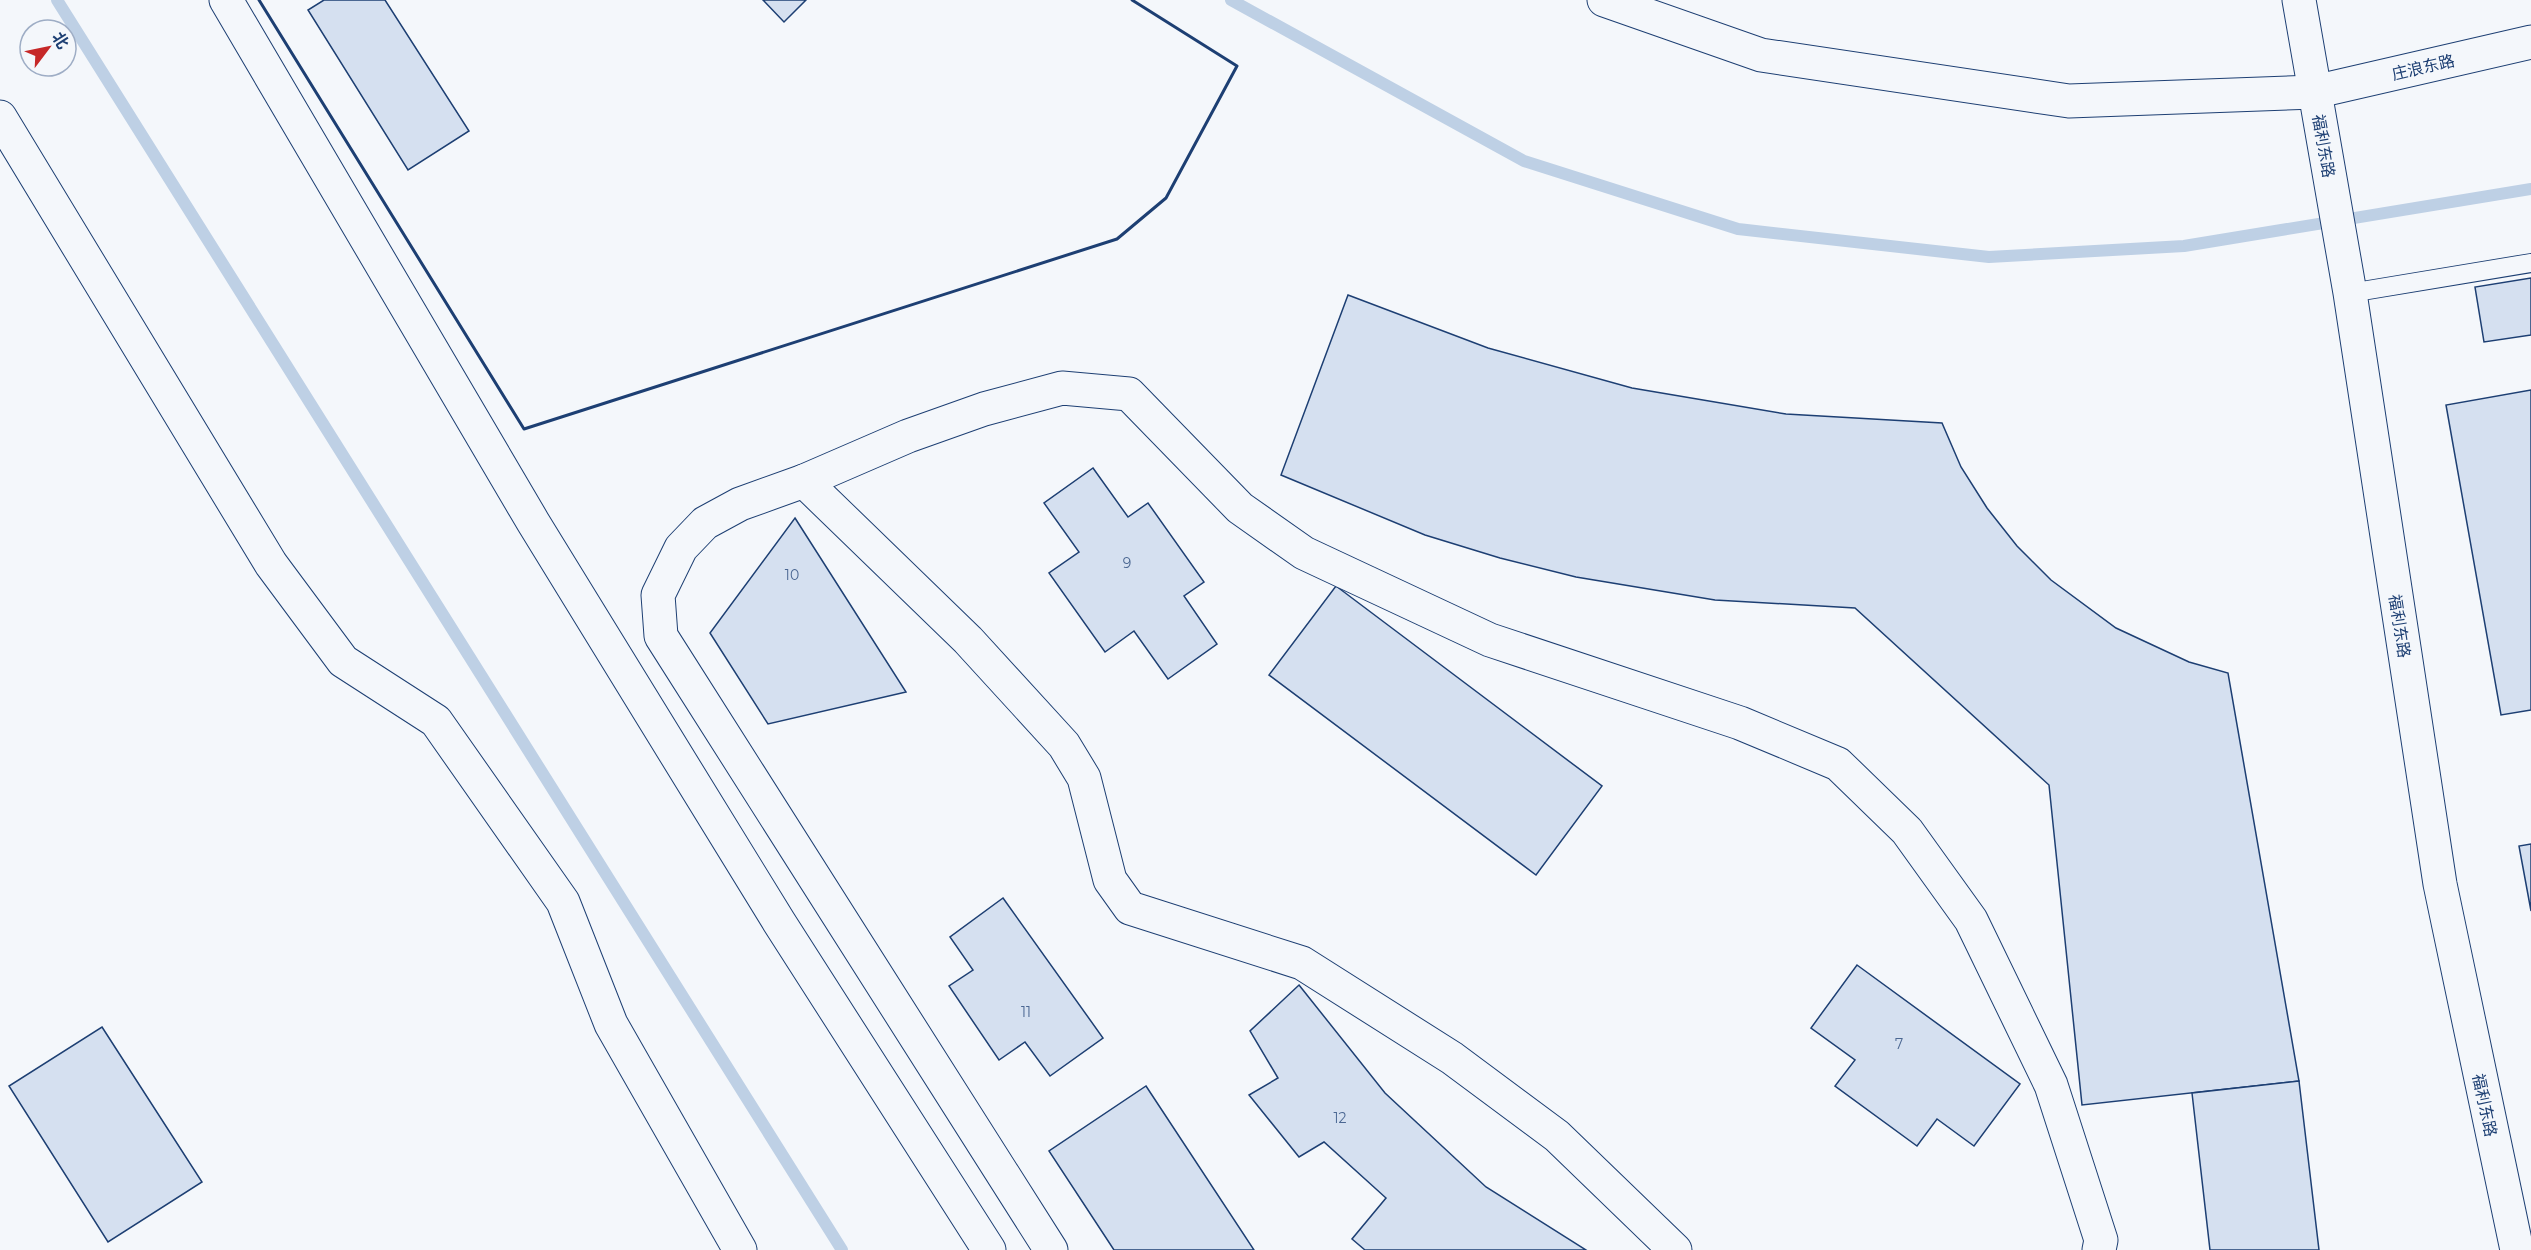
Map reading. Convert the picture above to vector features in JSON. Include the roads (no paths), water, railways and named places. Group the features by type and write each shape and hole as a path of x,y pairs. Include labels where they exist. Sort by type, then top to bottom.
{"street":[{"path":"225,0 533,522 779,922 989,1250"},
{"name":"庄浪东路","path":"1604,0 1761,55 2069,101 2314,92 2531,42"},
{"name":"福利东路","path":"2299,0 2348,284 2440,884 2517,1250"},
{"path":"0,117 271,564 343,662 436,721 563,902 611,1024 740,1250"},
{"path":"1051,1250 661,636 657,596 681,548 705,523 740,504 804,481 919,432 984,409 1062,388 1129,394 1240,507 1304,553 1490,640 1740,723 1838,764 1907,831 1971,920 2051,1085 2101,1240 2099,1250"},
{"path":"804,481 968,640 1064,746 1084,778 1110,880 1130,908 1302,963 1452,1058 1557,1136 1675,1250"}],"lane":[{"path":"2348,284 2531,263"}],"waterway":[{"path":"57,0 842,1250"},
{"path":"1231,0 1524,161 1738,229 1989,257 2184,246 2531,189"}]}
